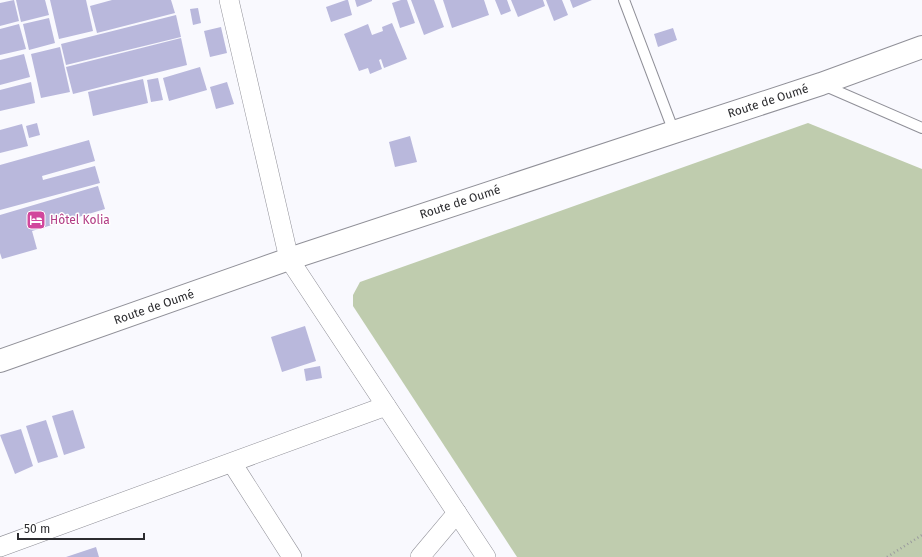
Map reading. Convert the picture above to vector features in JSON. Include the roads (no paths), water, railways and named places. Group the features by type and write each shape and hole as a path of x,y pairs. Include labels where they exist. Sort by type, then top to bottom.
{"main road":[{"name":"Route de Oumé","path":"0,361 289,259 821,84 922,47"}],"street":[{"path":"229,0 289,259 486,557"},
{"path":"0,547 386,406"},
{"path":"232,463 292,557"},
{"path":"420,557 457,513"}],"lane":[{"path":"624,0 674,132"},
{"path":"821,84 922,128"}],"place":[{"name":"Hôtel Kolia","path":"36,220"}]}
